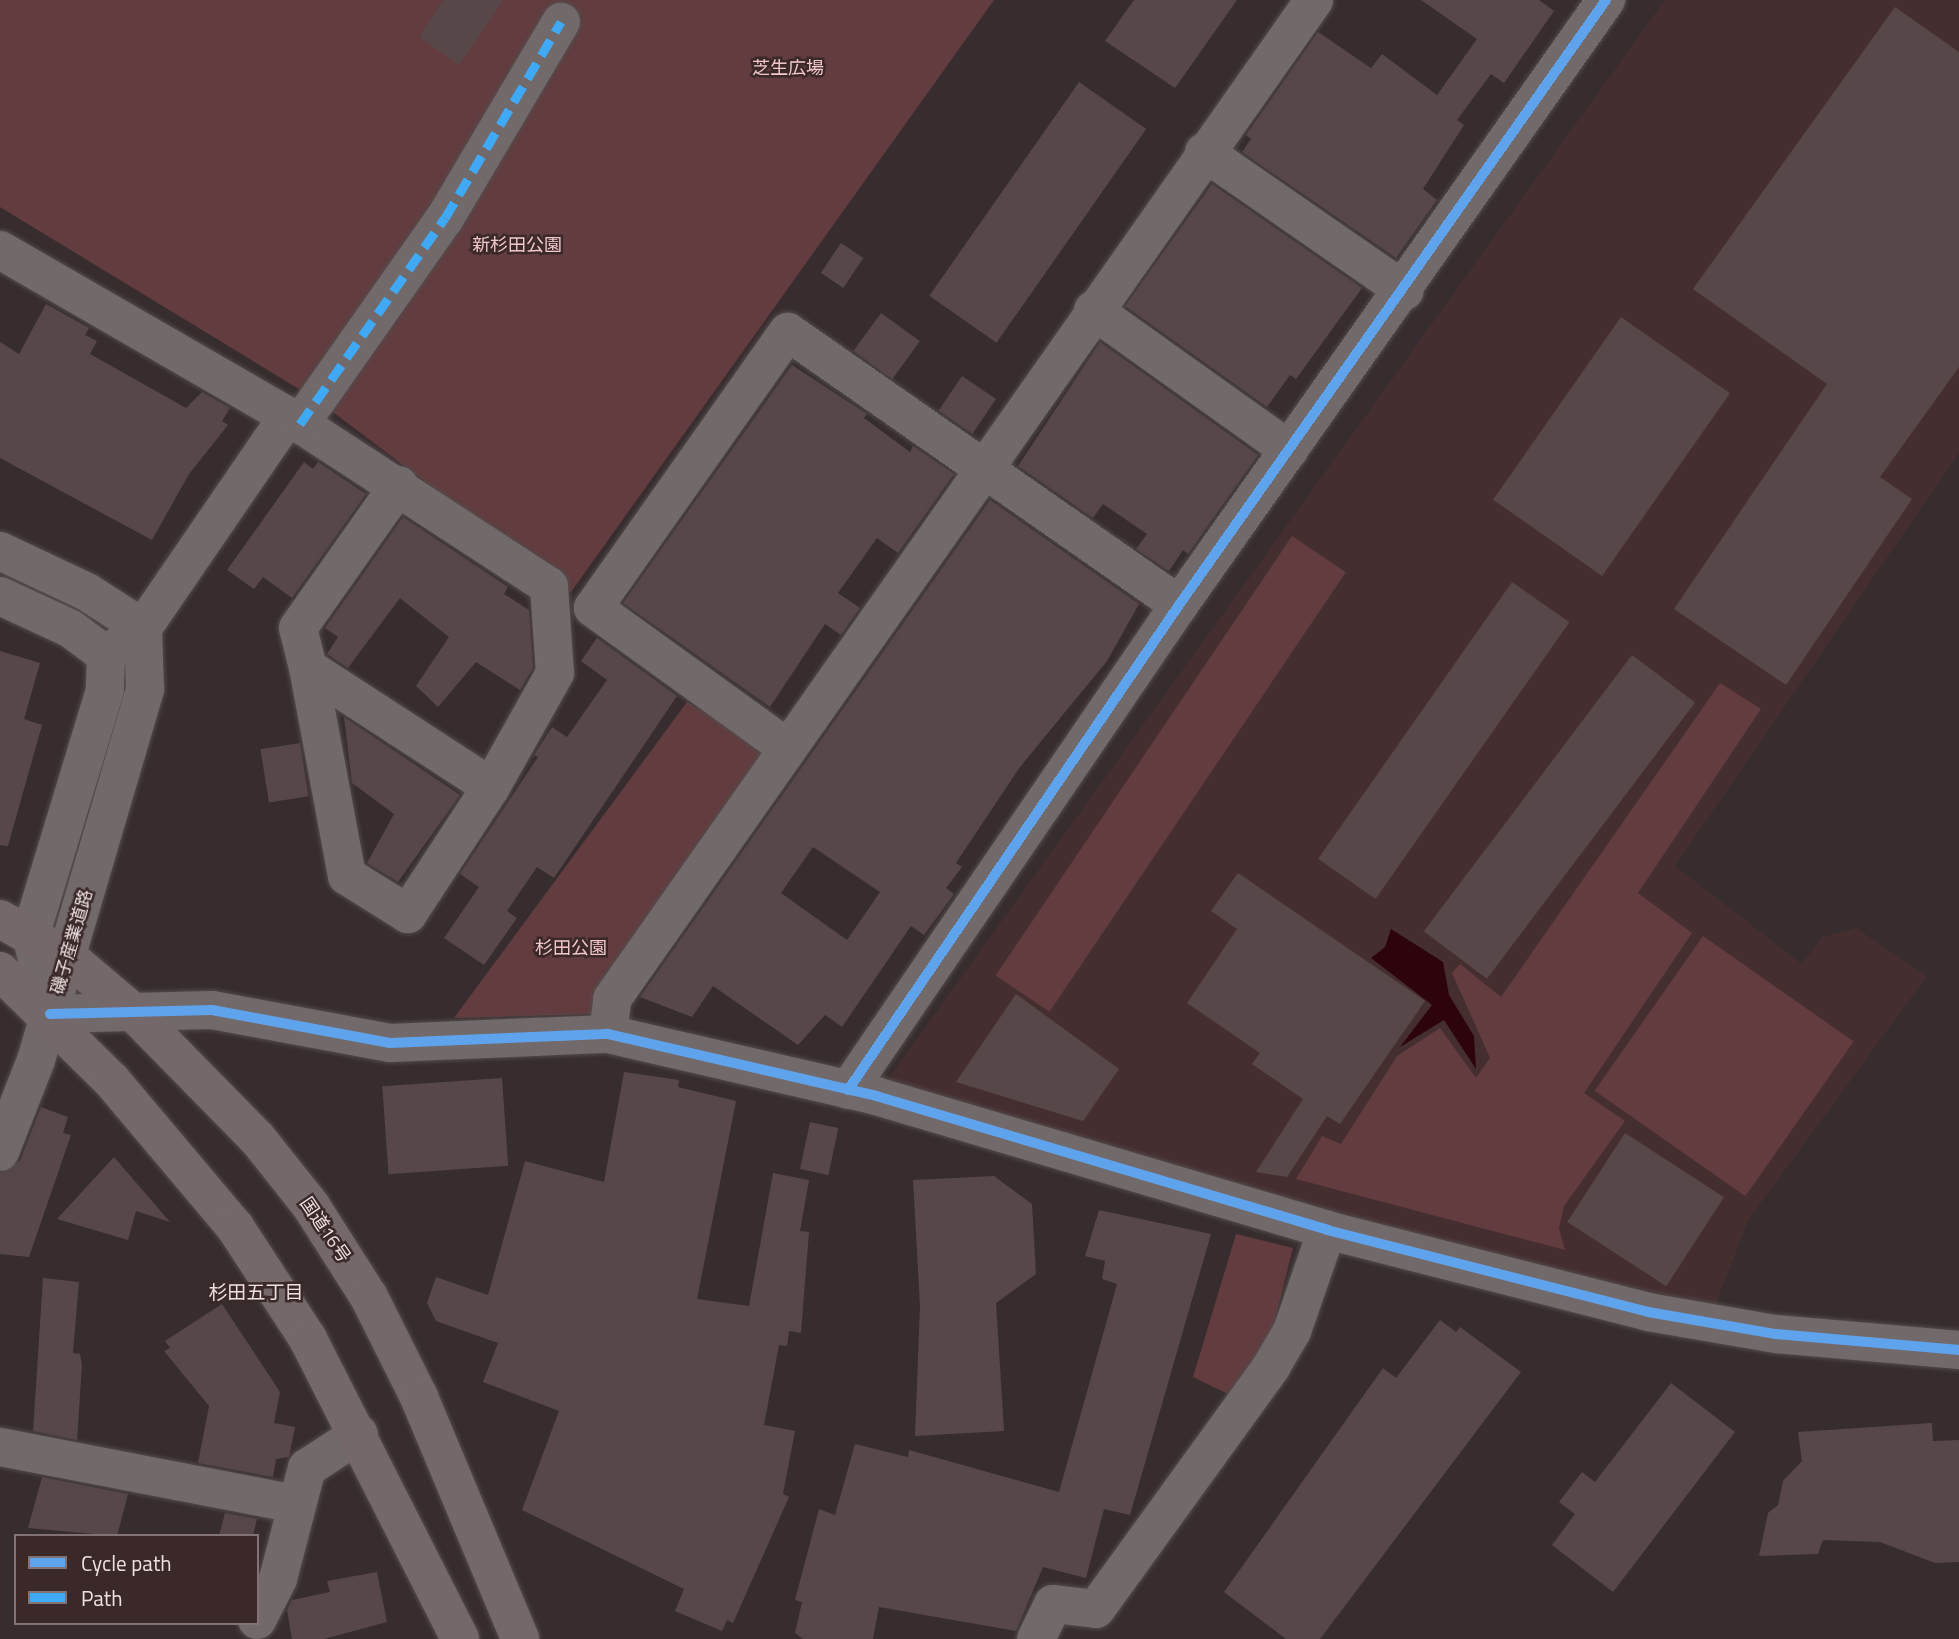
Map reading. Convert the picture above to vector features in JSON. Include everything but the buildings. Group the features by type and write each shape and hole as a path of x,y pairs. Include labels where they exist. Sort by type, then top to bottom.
{"highway":[{"name":"国道16号","path":"15,927 68,957 134,1013 257,1138 369,1297 419,1397 520,1639"},
{"path":"0,971 50,1014 235,1227 308,1339 359,1434 460,1639"}],"street":[{"path":"608,1034 612,999 1093,310 1314,0"},
{"path":"848,1090 1179,606 1405,291 1606,0"},
{"path":"106,655 143,628 445,218 561,22"},
{"path":"1205,152 1405,291"},
{"path":"0,250 294,420 400,485 549,586 555,673 491,787 408,914 347,876 298,628 400,485"},
{"path":"1093,310 1289,450"},
{"path":"786,747 593,608 788,332 1179,606"},
{"path":"0,551 87,592 143,628"},
{"path":"0,596 71,629 106,655"},
{"name":"磯子産業道路","path":"50,1014 145,689 143,628"},
{"path":"15,927 105,690 106,655"},
{"path":"308,668 491,787"},
{"name":"磯子産業道路","path":"15,927 50,1014"},
{"path":"0,1152 50,1014 212,1010 390,1043 608,1034 848,1090 1327,1230 1648,1312 1776,1334 1959,1350"},
{"path":"1036,1639 1053,1604 1096,1609 1272,1367 1292,1331 1327,1230"},
{"path":"259,1618 278,1578 295,1504 307,1468 359,1434"},
{"path":"0,1447 295,1504"}],"shaded area":[{"path":"1665,0 1959,0 1959,453 1675,866 1802,964 1822,937 1856,928 1927,976 1749,1219 1714,1308 1648,1312 876,1096"},
{"path":"1391,929 1443,962 1449,995 1474,1036 1476,1069 1444,1020 1400,1047 1432,1005 1371,958 1385,947"}],"green space":[{"name":"新杉田公園","path":"0,0 994,0 571,592 317,400 0,207"},
{"path":"1292,536 1346,572 1050,1012 996,975"},
{"path":"1720,683 1761,709 1638,893 1692,933 1584,1093 1625,1121 1564,1206 1559,1228 1565,1250 1296,1179 1322,1136 1341,1144 1397,1056 1440,1028 1476,1078 1490,1058 1452,973 1460,964 1501,997"},
{"name":"杉田公園","path":"687,702 773,753 592,1014 454,1018"},
{"path":"1703,936 1854,1042 1745,1196 1595,1091"},
{"path":"1236,1234 1293,1248 1272,1331 1234,1397 1193,1377"}],"marked path":[{"path":"300,424 445,218 561,22"}],"cycle path":[{"path":"848,1090 1179,605 1606,0"},
{"path":"50,1014 212,1010 390,1043 608,1034 876,1096 1327,1230 1648,1312 1776,1334 1959,1350"}],"district":[{"name":"杉田五丁目","path":"256,1292"}],"park label":[{"name":"芝生広場","path":"788,68"}]}
